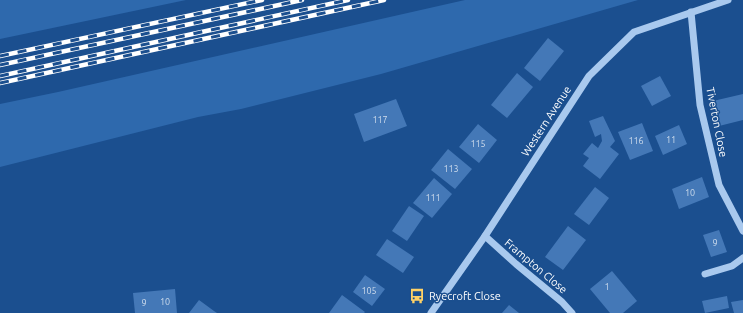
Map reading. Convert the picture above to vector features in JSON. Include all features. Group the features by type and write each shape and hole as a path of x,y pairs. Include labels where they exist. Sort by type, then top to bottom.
{"street":[{"name":"Western Avenue","path":"431,313 485,236 589,76 634,32 728,0"},
{"name":"Tiverton Close","path":"691,12 702,112 719,185 743,231"},
{"name":"Frampton Close","path":"485,236 562,302 572,313"},
{"path":"705,274 732,266 743,258"}],"shaded area":[{"path":"0,0 186,0 0,39"},
{"path":"465,0 638,0 381,74 241,109 198,117 0,167 0,104"}],"building":[{"path":"548,38 564,51 540,81 524,68"},
{"path":"517,73 533,87 507,118 491,105"},
{"path":"660,76 671,96 652,106 641,86"},
{"path":"743,94 743,120 719,126 713,101"},
{"path":"396,99 407,126 364,142 354,114"},
{"path":"603,116 615,141 610,147 619,154 600,179 583,166 589,158 583,154 592,143 598,148 602,141 601,134 595,137 589,121"},
{"path":"642,123 653,151 630,160 618,132"},
{"path":"478,124 497,140 479,163 459,147"},
{"path":"679,125 687,144 663,155 655,136"},
{"path":"448,149 472,169 455,189 431,170"},
{"path":"702,177 709,197 679,209 672,189"},
{"path":"434,178 452,194 432,218 413,203"},
{"path":"595,187 609,198 589,225 574,214"},
{"path":"409,206 424,216 407,241 392,231"},
{"path":"568,226 586,240 563,270 545,257"},
{"path":"719,230 727,252 711,257 703,235"},
{"path":"387,239 414,257 403,273 376,255"},
{"path":"612,271 637,301 623,313 610,313 590,289"},
{"path":"365,275 385,289 372,306 353,292"},
{"path":"175,289 177,313 135,313 133,293"},
{"path":"342,295 365,312 329,313"},
{"path":"727,296 729,308 705,313 702,301"},
{"path":"199,300 214,311 217,313 189,313"},
{"path":"743,300 743,313 734,313 731,302"},
{"path":"509,305 519,313 502,313"}],"railway":[{"path":"0,56 262,0"},
{"path":"0,65 302,0"},
{"path":"0,76 348,0"},
{"path":"0,83 384,0"}],"place":[{"name":"Ryecroft Close","path":"417,296"}]}
